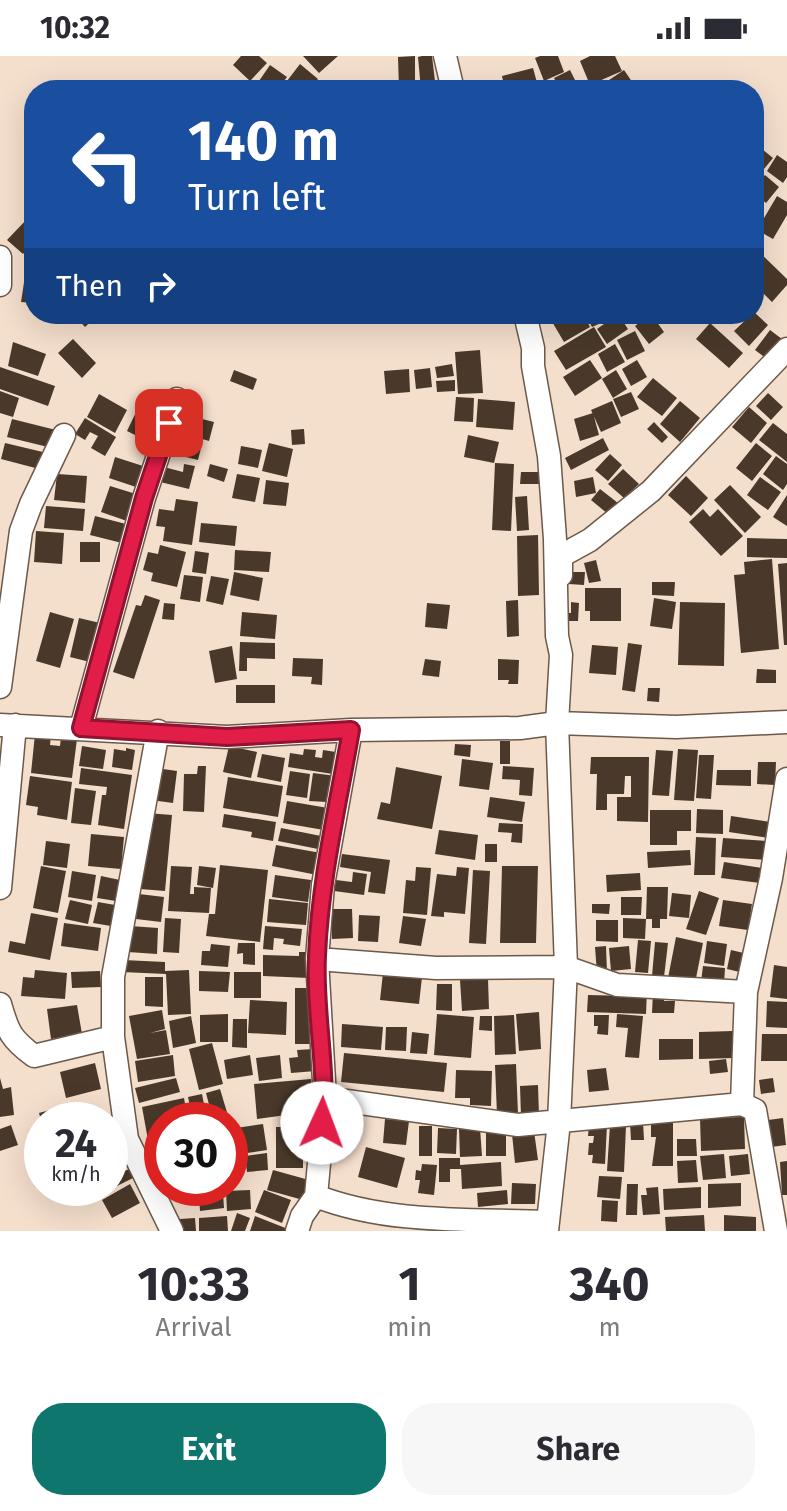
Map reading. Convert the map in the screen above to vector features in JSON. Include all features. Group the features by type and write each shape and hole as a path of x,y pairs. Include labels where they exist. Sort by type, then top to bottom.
{"street":[{"path":"445,56 451,80"},
{"path":"0,257 0,285"},
{"path":"316,1196 338,1205 417,1217 547,1227 559,1122 566,967 557,723 561,655 557,636 549,456 527,324"},
{"path":"557,596 561,556 590,540 651,491 787,349"},
{"path":"81,728 144,498 177,399"},
{"path":"0,687 21,531 64,435"},
{"path":"0,888 7,725 227,737 351,730 520,728 557,723 676,727 787,722"},
{"path":"297,1231 302,1216 316,1196 325,1098 317,959 323,885 351,730"},
{"path":"158,731 113,977 113,1037 127,1139 172,1231"},
{"path":"742,1104 746,992 771,878 787,779"},
{"path":"317,959 436,968 566,967 617,985 746,992"},
{"path":"0,1004 14,1041 34,1056 113,1037"},
{"path":"325,1098 518,1125 742,1104 755,1110 776,1231"}],"building":[{"path":"241,56 259,56 267,63 251,80 233,65"},
{"path":"303,56 338,56 319,73"},
{"path":"415,56 415,80 399,80 398,57"},
{"path":"432,56 435,80 420,80 418,57"},
{"path":"558,56 564,72 544,80 535,58"},
{"path":"590,56 615,56 622,71 601,80 588,80 580,61"},
{"path":"300,64 318,79 317,80 288,80"},
{"path":"270,65 287,77 285,80 260,80"},
{"path":"533,68 536,80 503,80 502,76"},
{"path":"570,70 575,80 555,80"},
{"path":"624,70 631,80 609,80"},
{"path":"764,151 773,158 764,169"},
{"path":"777,155 787,162 787,177 783,183 767,171"},
{"path":"764,176 779,187 766,203 764,201"},
{"path":"777,196 787,202 787,215 773,239 764,234 764,218"},
{"path":"24,222 23,254 7,240"},
{"path":"764,257 787,279 787,285 772,302 764,294"},
{"path":"764,321 768,325 749,346 734,331 741,324 764,324"},
{"path":"553,324 588,324 590,327 564,342"},
{"path":"604,324 625,324 628,329 607,344 597,329"},
{"path":"658,324 664,332 649,344 635,326"},
{"path":"711,324 743,353 729,368 696,339"},
{"path":"594,327 606,347 566,370 554,351"},
{"path":"770,330 782,339 767,359 755,350"},
{"path":"635,331 645,351 627,360 617,340"},
{"path":"73,339 96,363 82,378 58,353"},
{"path":"13,342 46,354 38,376 8,366"},
{"path":"615,344 625,362 607,372 598,354"},
{"path":"480,350 483,393 458,394 455,352"},
{"path":"590,360 602,378 575,396 563,377"},
{"path":"637,360 647,377 631,386 622,369"},
{"path":"452,364 454,376 437,378 435,367"},
{"path":"0,367 55,386 48,406 0,389"},
{"path":"430,368 432,387 416,389 414,370"},
{"path":"409,369 410,392 386,394 384,371"},
{"path":"234,370 257,379 253,390 230,381"},
{"path":"616,370 627,389 613,398 602,379"},
{"path":"653,378 677,398 662,416 637,397"},
{"path":"455,380 455,391 437,392 436,381"},
{"path":"0,391 19,398 13,417 0,413"},
{"path":"631,392 639,409 621,417 613,399"},
{"path":"768,393 783,407 771,420 756,406"},
{"path":"99,394 127,410 115,433 87,417"},
{"path":"456,397 474,398 473,422 454,421"},
{"path":"478,399 515,402 513,430 476,427"},
{"path":"612,401 621,423 601,432 591,410"},
{"path":"680,401 700,418 680,442 660,424"},
{"path":"140,404 169,417 155,445 127,431"},
{"path":"749,407 767,423 751,443 732,427"},
{"path":"593,413 599,435 580,441 574,419"},
{"path":"190,416 214,422 209,441 178,432 181,419 188,421"},
{"path":"85,418 116,437 105,456 91,448 98,436 90,432 85,440 75,434"},
{"path":"12,419 56,430 52,448 7,437"},
{"path":"654,422 668,437 662,443 647,429"},
{"path":"773,423 787,434 787,462 759,440"},
{"path":"304,429 305,444 292,445 291,430"},
{"path":"173,433 203,440 198,460 169,453"},
{"path":"468,435 499,442 494,463 464,457"},
{"path":"603,438 609,450 571,470 565,458"},
{"path":"5,443 47,453 43,470 1,459"},
{"path":"269,443 293,449 287,477 262,471"},
{"path":"756,443 772,456 752,481 736,468"},
{"path":"241,446 262,450 258,468 238,464"},
{"path":"610,454 622,465 608,481 595,470"},
{"path":"776,456 787,464 787,484 783,490 763,474"},
{"path":"115,457 143,466 136,487 109,478"},
{"path":"495,463 514,464 511,531 492,530"},
{"path":"184,464 195,466 189,489 156,481 160,466 183,472"},
{"path":"210,464 228,469 224,482 207,476"},
{"path":"623,469 639,484 624,498 608,484"},
{"path":"521,472 539,472 539,484 520,484"},
{"path":"57,474 87,476 85,503 54,500"},
{"path":"237,474 260,478 255,502 232,498"},
{"path":"686,476 708,498 691,516 668,495"},
{"path":"593,477 596,493 576,497 574,481"},
{"path":"760,477 781,492 768,510 747,495"},
{"path":"266,480 289,483 286,506 263,504"},
{"path":"730,485 761,517 745,533 714,500"},
{"path":"110,486 136,494 127,521 101,512"},
{"path":"600,489 618,503 608,514 591,500"},
{"path":"787,495 787,526 773,517"},
{"path":"527,496 529,530 517,531 515,497"},
{"path":"176,499 198,502 192,545 163,541 165,527 156,526 159,509 174,511"},
{"path":"46,506 85,509 83,531 44,528"},
{"path":"703,509 710,517 718,509 743,536 721,556 689,522"},
{"path":"95,516 126,524 122,543 90,535"},
{"path":"201,523 237,526 235,546 199,542"},
{"path":"36,531 64,533 62,564 34,562"},
{"path":"538,535 539,595 518,596 517,536"},
{"path":"747,538 787,539 787,558 747,557"},
{"path":"80,542 100,542 100,562 80,562"},
{"path":"160,545 186,552 177,587 151,581 153,573 143,570 148,552 158,554"},
{"path":"235,550 271,552 269,572 234,570"},
{"path":"195,551 209,553 206,574 192,572"},
{"path":"772,559 779,649 741,653 734,575 745,574 744,562"},
{"path":"596,560 601,581 589,583 584,563"},
{"path":"787,563 787,645 784,645 778,564"},
{"path":"234,572 263,578 259,601 230,595"},
{"path":"570,572 585,572 584,585 569,584"},
{"path":"184,575 203,577 200,602 180,599"},
{"path":"211,576 229,579 223,605 206,601"},
{"path":"652,582 675,582 674,596 652,595"},
{"path":"585,588 621,588 621,621 590,621 590,611 585,611"},
{"path":"145,595 160,600 134,679 113,672 136,605 141,606"},
{"path":"654,598 676,602 672,629 650,626"},
{"path":"518,600 519,636 507,637 506,601"},
{"path":"571,602 579,603 578,621 567,621"},
{"path":"680,602 725,603 724,666 678,665"},
{"path":"164,603 175,604 174,620 162,619"},
{"path":"427,603 450,605 447,629 425,627"},
{"path":"50,612 74,619 60,668 36,661"},
{"path":"242,612 277,615 275,639 240,636"},
{"path":"79,618 100,623 90,662 70,657"},
{"path":"240,642 275,643 275,659 247,658 247,671 239,671"},
{"path":"628,643 642,645 635,692 622,690"},
{"path":"592,645 618,647 616,675 589,673"},
{"path":"232,646 237,679 215,683 209,651"},
{"path":"293,658 323,659 322,685 311,684 312,677 292,676"},
{"path":"425,659 441,661 439,677 422,675"},
{"path":"498,659 519,660 518,684 498,680"},
{"path":"757,669 776,670 776,683 756,683"},
{"path":"236,685 275,685 275,703 236,703"},
{"path":"648,688 660,688 659,702 647,701"},
{"path":"35,734 51,736 50,745 60,746 61,737 77,739 72,778 31,773"},
{"path":"500,741 510,741 510,764 500,764"},
{"path":"455,744 471,745 470,757 454,755"},
{"path":"82,746 106,750 103,769 79,766"},
{"path":"229,746 257,752 251,778 223,772"},
{"path":"126,748 135,750 132,770 112,767 114,749 126,751"},
{"path":"304,749 316,750 315,757 322,758 323,750 342,753 339,775 288,767 290,753 303,755"},
{"path":"678,749 698,750 694,801 674,800"},
{"path":"656,750 673,751 669,796 652,795"},
{"path":"262,754 285,758 281,782 257,777"},
{"path":"699,755 714,755 711,799 696,798"},
{"path":"591,757 649,757 648,822 617,821 617,797 631,797 631,776 625,776 624,794 607,794 607,810 596,810 597,774 590,774"},
{"path":"462,759 493,763 489,790 459,786"},
{"path":"758,762 776,762 775,785 757,784"},
{"path":"198,766 206,766 204,812 183,811 184,774 197,774"},
{"path":"503,766 534,768 532,796 519,795 520,780 502,779"},
{"path":"396,767 442,776 432,829 377,819 381,802 390,804"},
{"path":"81,768 132,775 124,829 98,825 102,795 106,795 107,787 79,784"},
{"path":"156,768 177,771 173,803 151,800"},
{"path":"717,770 751,770 751,786 716,785"},
{"path":"290,771 310,774 307,798 286,795"},
{"path":"313,773 336,776 335,789 328,788 327,802 309,801"},
{"path":"30,776 72,782 67,820 37,815 38,807 26,805"},
{"path":"228,777 283,786 278,817 223,808"},
{"path":"75,788 96,791 91,825 71,823"},
{"path":"490,797 525,802 522,822 487,817"},
{"path":"287,801 328,808 324,830 283,823"},
{"path":"697,809 723,810 723,834 696,833"},
{"path":"650,810 691,810 691,831 677,831 677,845 650,845"},
{"path":"147,813 172,815 165,891 140,889"},
{"path":"224,814 276,822 273,841 251,837 252,832 222,827"},
{"path":"731,816 771,822 769,838 729,832"},
{"path":"499,823 523,824 522,843 511,842 512,833 498,832"},
{"path":"281,828 321,836 318,849 278,841"},
{"path":"439,830 478,835 475,860 435,854"},
{"path":"91,834 124,837 121,869 88,866"},
{"path":"696,837 716,838 715,875 694,875"},
{"path":"723,838 767,841 766,860 721,857"},
{"path":"46,841 70,844 67,868 43,865"},
{"path":"485,844 497,844 497,862 485,862"},
{"path":"276,845 321,853 317,875 272,866"},
{"path":"690,850 691,865 648,868 647,852"},
{"path":"342,854 390,860 385,894 368,892 371,872 340,867"},
{"path":"724,862 762,868 760,883 721,878"},
{"path":"220,865 268,870 260,942 206,936 209,914 215,914"},
{"path":"41,866 66,871 58,913 33,908"},
{"path":"171,866 192,867 190,894 194,894 194,887 211,888 209,913 168,911"},
{"path":"199,866 216,868 213,888 197,885"},
{"path":"502,866 538,866 536,943 500,943"},
{"path":"416,867 431,868 427,915 403,913 406,880 415,881"},
{"path":"457,867 469,868 465,914 444,912 444,917 431,916 437,874 456,876"},
{"path":"473,870 490,871 486,944 469,943"},
{"path":"72,871 96,875 92,901 68,897"},
{"path":"353,872 367,874 364,895 334,891 336,880 352,882"},
{"path":"640,873 641,890 607,892 606,875"},
{"path":"275,875 311,880 308,902 272,897"},
{"path":"101,876 120,880 116,901 97,898"},
{"path":"647,887 668,887 667,919 660,919 660,928 652,928 652,919 646,919"},
{"path":"699,891 719,898 706,935 686,929"},
{"path":"672,893 691,895 689,918 669,916"},
{"path":"139,894 164,897 161,922 136,919"},
{"path":"621,897 642,897 641,915 621,915"},
{"path":"269,899 308,903 306,925 267,922"},
{"path":"70,900 92,905 88,924 65,919"},
{"path":"723,900 752,904 748,930 719,926"},
{"path":"98,902 115,905 111,926 93,923"},
{"path":"592,904 610,904 609,914 592,913"},
{"path":"331,909 352,909 353,938 332,939"},
{"path":"31,913 58,918 50,960 8,952 10,941 25,944"},
{"path":"359,915 380,916 378,942 358,941"},
{"path":"403,916 426,919 421,946 399,943"},
{"path":"165,918 181,919 179,953 163,952"},
{"path":"623,918 646,919 645,939 623,938"},
{"path":"596,920 618,920 618,942 596,941"},
{"path":"64,923 101,928 98,951 61,946"},
{"path":"130,926 158,928 157,954 128,952"},
{"path":"265,926 302,929 300,946 283,944 284,939 274,938 273,950 263,949"},
{"path":"676,937 703,943 695,983 668,978"},
{"path":"638,940 651,941 648,973 635,972"},
{"path":"707,941 727,944 724,966 704,963"},
{"path":"655,942 668,943 664,977 652,976"},
{"path":"238,943 255,943 255,965 243,964 243,953 237,954"},
{"path":"211,944 230,946 228,967 201,965 202,951 210,951"},
{"path":"606,946 607,972 597,973 595,947"},
{"path":"629,946 631,969 611,971 609,948"},
{"path":"731,950 748,954 744,973 727,969"},
{"path":"299,952 310,952 309,978 263,976 263,955 299,956"},
{"path":"123,960 165,962 165,971 189,970 191,1014 168,1015 166,974 122,972"},
{"path":"774,965 787,967 787,999 770,997"},
{"path":"703,966 725,968 724,984 701,982"},
{"path":"35,970 67,973 65,999 21,996 23,977 34,978"},
{"path":"100,971 101,987 72,988 71,972"},
{"path":"199,971 230,972 228,992 199,991"},
{"path":"234,972 261,972 261,998 234,998"},
{"path":"383,973 422,977 419,1004 380,1000"},
{"path":"145,977 163,977 163,1007 145,1006"},
{"path":"488,979 489,1009 462,1011 460,980"},
{"path":"437,984 452,984 452,1011 436,1010"},
{"path":"295,988 313,988 312,1044 295,1044"},
{"path":"647,989 646,1014 587,1012 588,995 629,996"},
{"path":"653,992 664,992 664,1001 675,1001 674,1013 652,1013"},
{"path":"250,1000 287,1002 286,1035 248,1033"},
{"path":"767,1001 787,1002 787,1028 766,1027"},
{"path":"77,1005 82,1034 51,1039 47,1009"},
{"path":"162,1010 165,1029 150,1033 166,1030 170,1054 137,1059 129,1016"},
{"path":"539,1012 541,1049 519,1051 516,1014"},
{"path":"228,1014 228,1042 200,1042 200,1015"},
{"path":"437,1014 474,1017 471,1058 434,1055"},
{"path":"617,1014 643,1016 639,1058 625,1057 628,1028 616,1027"},
{"path":"514,1015 516,1054 495,1055 494,1016"},
{"path":"594,1015 609,1015 608,1035 597,1034"},
{"path":"191,1016 196,1043 173,1048 169,1021"},
{"path":"480,1016 492,1016 492,1031 479,1030"},
{"path":"233,1019 247,1019 247,1048 232,1047"},
{"path":"342,1024 383,1027 381,1050 341,1047"},
{"path":"386,1027 407,1027 406,1051 385,1050"},
{"path":"733,1031 734,1058 699,1059 699,1032"},
{"path":"412,1032 429,1034 427,1054 410,1053"},
{"path":"762,1034 787,1034 787,1061 761,1061"},
{"path":"659,1039 693,1039 693,1059 659,1060"},
{"path":"212,1043 223,1084 199,1090 189,1049"},
{"path":"314,1049 316,1071 291,1073 289,1058 298,1057 297,1050"},
{"path":"344,1053 447,1063 444,1092 341,1082"},
{"path":"173,1055 175,1076 138,1082 135,1061"},
{"path":"250,1055 253,1075 227,1079 224,1060"},
{"path":"280,1055 282,1078 259,1081 256,1058"},
{"path":"726,1059 728,1072 710,1074 709,1061"},
{"path":"95,1063 101,1089 66,1098 60,1072"},
{"path":"516,1064 518,1114 497,1115 495,1065"},
{"path":"606,1068 609,1090 589,1092 587,1070"},
{"path":"456,1070 492,1071 491,1106 470,1105 470,1098 455,1098"},
{"path":"0,1078 3,1089 11,1087 14,1115 0,1117"},
{"path":"176,1078 180,1092 139,1103 135,1088"},
{"path":"773,1078 775,1092 761,1094 759,1080"},
{"path":"311,1079 315,1111 257,1119 254,1084"},
{"path":"538,1085 539,1116 521,1116 520,1086"},
{"path":"220,1089 224,1102 208,1102 206,1093"},
{"path":"202,1094 204,1102 189,1102 188,1097"},
{"path":"744,1117 745,1149 701,1151 700,1118"},
{"path":"783,1118 786,1145 771,1147 768,1120"},
{"path":"385,1119 409,1121 406,1145 383,1143"},
{"path":"651,1120 673,1120 673,1166 652,1166 656,1137 651,1137"},
{"path":"643,1122 644,1140 631,1140 630,1123"},
{"path":"263,1124 267,1150 248,1153 248,1126"},
{"path":"589,1124 607,1125 605,1164 592,1163 593,1155 588,1155 589,1143 593,1143 594,1136 588,1136"},
{"path":"11,1125 18,1145 0,1151 0,1129"},
{"path":"610,1125 626,1126 624,1172 607,1171"},
{"path":"419,1126 432,1126 432,1156 419,1156"},
{"path":"276,1127 303,1127 303,1168 276,1168"},
{"path":"438,1128 457,1129 456,1154 437,1153"},
{"path":"480,1128 482,1156 460,1157 459,1129"},
{"path":"486,1128 506,1128 506,1156 486,1156"},
{"path":"534,1131 538,1160 515,1163 512,1134"},
{"path":"677,1139 696,1139 697,1156 677,1156"},
{"path":"366,1147 405,1158 397,1188 358,1177"},
{"path":"267,1153 268,1170 248,1172 248,1156"},
{"path":"724,1154 726,1178 703,1180 700,1156"},
{"path":"748,1154 750,1174 731,1176 729,1156"},
{"path":"439,1158 460,1158 460,1165 501,1162 502,1186 462,1189 461,1169 450,1169 450,1182 439,1182"},
{"path":"696,1160 698,1182 678,1183 677,1161"},
{"path":"787,1161 787,1195 782,1195 780,1162"},
{"path":"422,1164 437,1165 434,1195 418,1193 420,1180 415,1180 416,1170 421,1171"},
{"path":"131,1168 135,1177 128,1180 128,1169"},
{"path":"273,1170 309,1180 303,1200 267,1190"},
{"path":"599,1176 622,1177 620,1199 597,1197"},
{"path":"512,1183 536,1184 535,1204 511,1204"},
{"path":"741,1183 741,1206 708,1208 708,1184"},
{"path":"627,1184 638,1184 637,1215 626,1215"},
{"path":"128,1185 140,1203 112,1218 105,1206 128,1206"},
{"path":"658,1187 660,1214 643,1215 641,1195 647,1195 646,1188"},
{"path":"701,1187 701,1208 664,1210 663,1189"},
{"path":"248,1190 251,1209 227,1211 227,1206 248,1206"},
{"path":"264,1190 291,1200 282,1223 255,1212"},
{"path":"507,1190 508,1204 478,1207 477,1193"},
{"path":"602,1200 618,1201 617,1222 601,1221"},
{"path":"200,1206 224,1206 224,1208 200,1211"},
{"path":"237,1213 250,1218 245,1231 231,1231"},
{"path":"704,1215 705,1231 666,1231 665,1217"},
{"path":"724,1215 756,1217 756,1231 724,1231"},
{"path":"227,1216 228,1231 199,1231 199,1218"},
{"path":"255,1216 293,1231 250,1231"},
{"path":"195,1218 196,1231 180,1231 180,1219"}],"route":[{"path":"169,423 144,498 81,728 227,737 351,730 323,885 317,959 325,1098 322,1123"}]}
